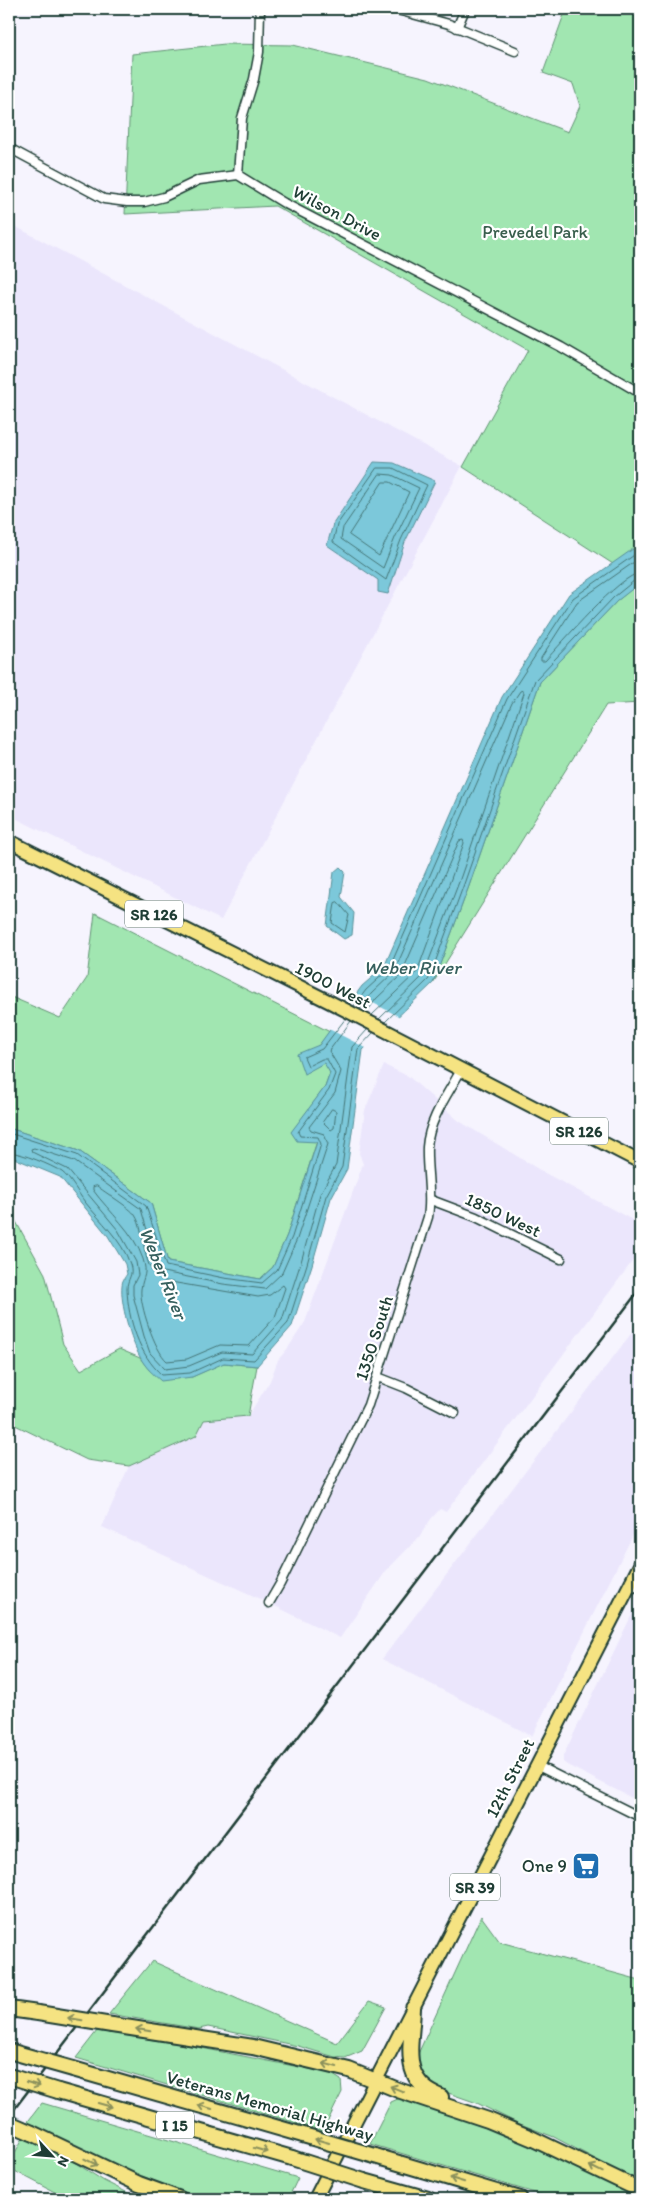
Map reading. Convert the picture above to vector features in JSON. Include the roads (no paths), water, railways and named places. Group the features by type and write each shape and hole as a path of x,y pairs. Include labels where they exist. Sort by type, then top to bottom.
{"highway":[{"path":"413,2008 411,2062 413,2073 418,2083 426,2090 465,2105 488,2120"},
{"path":"9,2009 253,2047 302,2057 349,2070 398,2090 488,2120 531,2138 640,2190"},
{"name":"Veterans Memorial Highway","path":"9,2050 520,2199"},
{"name":"I 15","path":"9,2076 428,2199"},
{"path":"9,2123 139,2184 180,2199"}],"main road":[{"name":"1900 West","path":"9,841 330,1002 640,1162"},
{"name":"12th Street","path":"413,2008 536,1765 635,1587 640,1565"},
{"name":"SR 39","path":"315,2199 413,2008"}],"street":[{"path":"9,148 104,199 127,202 144,202 164,197 200,180 238,175 242,118 254,78 259,52 260,9"},
{"path":"394,9 457,28 515,51"},
{"path":"457,28 465,9"},
{"name":"Wilson Drive","path":"238,175 284,203 561,347 640,393"},
{"name":"1350 South","path":"269,1603 368,1406 428,1217 431,1200 428,1148 431,1127 439,1108 461,1070"},
{"name":"1850 West","path":"431,1200 476,1217 561,1259"},
{"path":"378,1377 406,1388 454,1413"},
{"path":"536,1765 640,1817"}],"water":[{"path":"374,462 394,463 435,481 405,542 388,594 378,592 378,580 327,545 333,524"},
{"name":"Weber River","path":"640,544 640,583 617,601 540,682 433,983 363,1050 347,1169 331,1198 292,1326 257,1366 224,1363 192,1377 161,1381 142,1361 130,1332 124,1312 122,1293 122,1282 127,1274 125,1264 108,1236 60,1177 9,1156 9,1128 79,1151 151,1203 168,1262 260,1279 273,1267 287,1235 317,1142 297,1141 291,1132 325,1087 330,1073 324,1063 304,1074 297,1054 319,1045 362,986 384,967 502,697 569,594"},
{"path":"340,867 345,872 341,897 354,913 352,935 344,939 327,926 334,872"}],"railway":[{"path":"9,2116 640,1289"}],"place":[{"name":"One 9","path":"586,1866"}],"park label":[{"name":"Prevedel Park","path":"535,232"}]}
